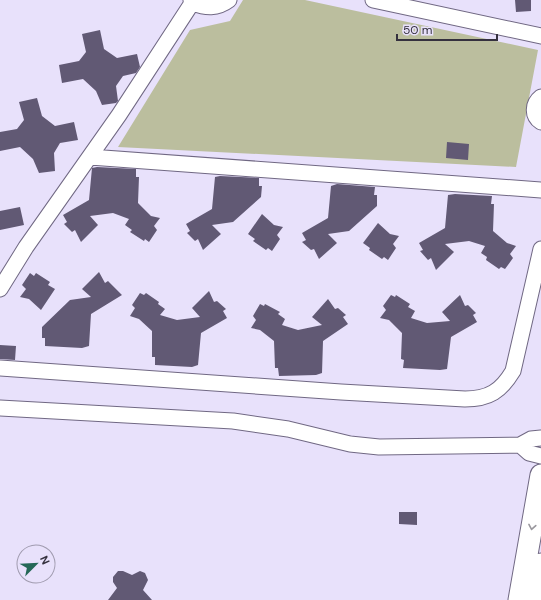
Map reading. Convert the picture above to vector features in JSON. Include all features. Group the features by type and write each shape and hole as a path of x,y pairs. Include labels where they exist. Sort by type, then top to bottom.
{"main road":[{"path":"519,600 541,475"},
{"path":"534,600 541,564"}],"street":[{"path":"0,289 26,247 119,115 191,1 202,7 213,7 221,6 229,0"},
{"path":"373,0 541,36"},
{"path":"541,97 535,103 534,109 535,115 541,122"},
{"path":"90,157 541,190"},
{"path":"0,368 465,399 485,397 497,391 506,382 513,370 541,249"},
{"path":"0,408 233,421 288,429 350,444 372,446 520,445 531,439 541,438"},
{"path":"520,445 529,453 541,456"}],"green space":[{"path":"243,0 305,0 538,50 516,167 118,147 190,30 230,21"}],"building":[{"path":"515,0 531,0 531,11 516,12"},
{"path":"100,30 104,49 117,58 137,54 140,67 136,73 123,76 116,86 118,101 116,103 102,105 96,91 83,79 62,83 59,65 79,61 86,52 82,34"},
{"path":"37,98 42,116 55,126 74,122 78,140 60,143 54,153 55,171 39,173 33,159 20,147 0,151 0,132 17,129 24,120 19,102"},
{"path":"447,142 469,144 468,160 446,158"},
{"path":"92,168 136,169 136,177 139,177 138,203 151,216 160,218 154,226 157,230 149,242 145,239 144,241 130,232 132,230 125,225 129,219 113,213 90,216 98,225 81,242 75,230 72,232 64,224 67,222 63,215 89,200"},
{"path":"215,177 259,178 259,186 262,186 261,197 233,222 212,225 221,234 203,250 198,239 195,241 187,233 190,231 186,224 212,209"},
{"path":"337,184 375,187 374,195 377,195 377,206 349,231 328,234 337,243 319,259 314,249 311,250 302,242 306,240 302,233 328,218 331,186"},
{"path":"448,195 492,196 491,204 494,204 493,231 507,243 516,246 510,254 513,258 505,269 501,267 499,269 486,260 487,257 481,253 485,246 469,241 445,244 454,252 436,270 431,258 428,260 420,251 423,250 419,243 445,228"},
{"path":"20,207 24,225 0,230 0,211"},
{"path":"262,214 274,225 283,227 277,235 280,239 272,251 268,248 266,250 253,241 255,239 248,234"},
{"path":"378,223 390,234 399,236 393,244 396,248 388,260 384,257 382,259 369,250 370,248 363,243"},
{"path":"99,272 105,283 108,281 122,295 91,314 89,346 82,348 45,346 45,338 42,338 42,327 70,300 91,297 82,289"},
{"path":"30,273 34,276 36,273 50,282 48,285 55,289 41,310 29,299 20,297 26,289 22,285"},
{"path":"209,291 214,302 217,301 226,309 223,311 227,318 201,333 198,365 192,367 155,365 155,357 152,357 152,331 139,319 130,316 135,308 132,305 140,293 144,295 146,293 159,302 158,304 165,309 160,315 177,320 200,317 192,308"},
{"path":"391,295 395,297 396,295 410,304 408,307 415,311 411,318 427,323 450,321 442,312 460,295 465,306 468,305 476,313 473,315 477,322 451,337 447,369 403,368 404,360 401,359 402,333 389,320 380,318 386,310 383,306"},
{"path":"328,299 335,309 338,308 346,315 343,317 348,324 323,341 322,373 316,375 279,376 278,368 275,368 274,341 260,330 251,328 256,320 253,316 260,304 264,306 265,304 280,312 278,314 285,319 282,325 298,330 322,325 312,317"},
{"path":"0,345 16,346 15,360 0,359"},
{"path":"399,512 417,512 417,525 399,524"},
{"path":"118,571 123,571 132,575 140,571 145,573 148,580 143,590 152,600 108,600 117,588 113,582 113,577"}]}
